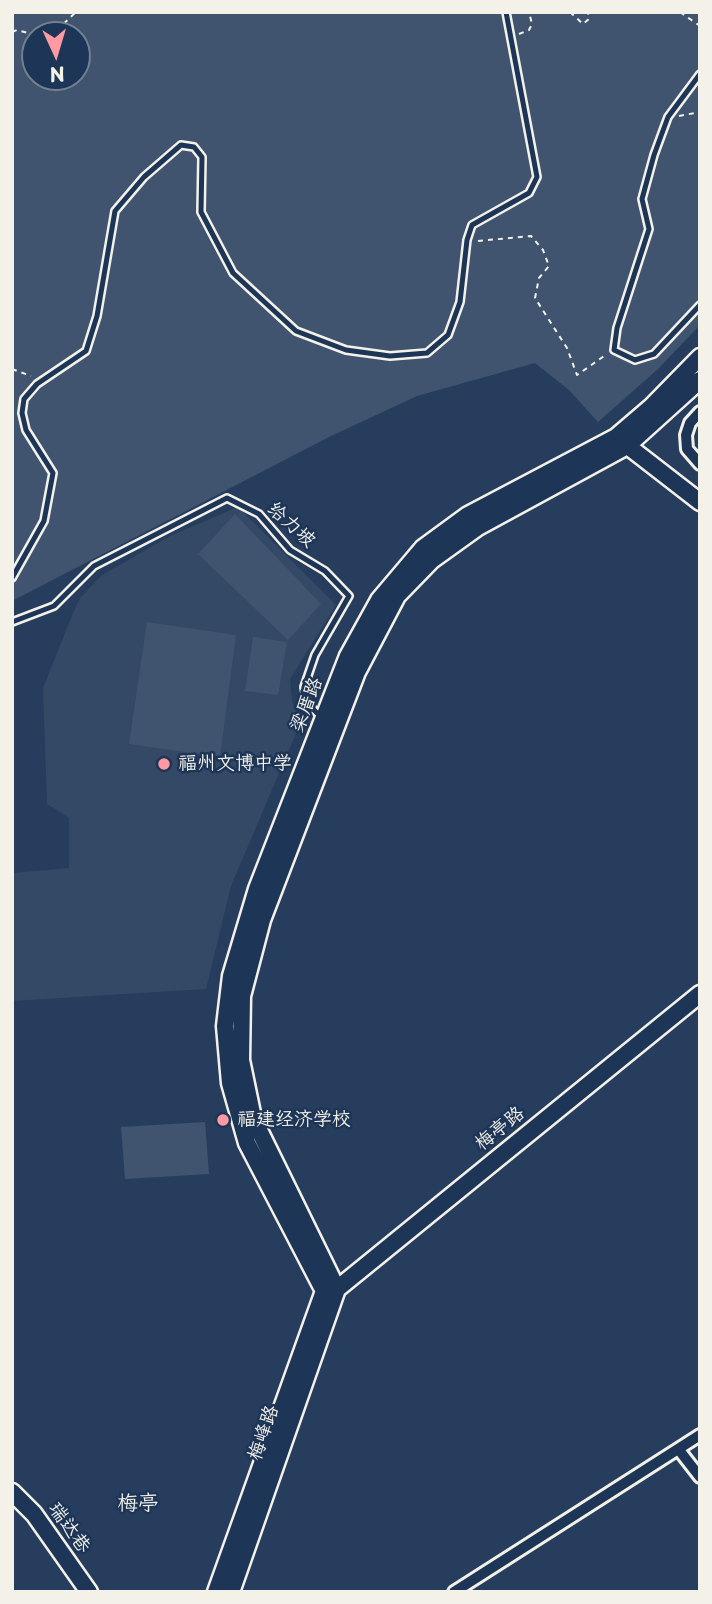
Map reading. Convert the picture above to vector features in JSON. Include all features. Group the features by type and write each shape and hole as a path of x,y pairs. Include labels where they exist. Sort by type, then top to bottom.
{"main road":[{"name":"梁厝路","path":"331,1290 247,1143 230,1083 225,1026 227,992 253,899 361,628 398,575 423,548 468,515 622,441 700,357"},
{"name":"梁厝路","path":"331,1290 265,1148 248,1101 241,1060 240,1010 244,984 262,920 356,672 397,596 432,560 478,527 622,441 700,380"},
{"path":"622,441 700,502"},
{"name":"梅亭路","path":"331,1290 700,993"},
{"name":"梅峰路","path":"216,1592 331,1290"},
{"name":"梅峰路","path":"231,1592 331,1290"},
{"name":"瑞达巷","path":"12,1492 34,1514 89,1592"}],"street":[{"path":"700,412 690,423 686,435 687,449 700,464"},
{"path":"454,1592 700,1435"},
{"path":"679,1450 700,1476"}],"lane":[{"path":"12,578 44,521 53,473 26,430 22,413 24,399 37,384 86,351 97,316 115,211 144,177 181,145 194,147 202,157 201,212 233,273 296,331 346,350 390,356 427,353 448,335 460,302 467,240 472,225 529,193 537,177 521,105 506,12"},
{"path":"700,74 668,117 653,155 642,199 649,229 617,328 614,350 635,360 654,354 700,305"},
{"name":"给力坡","path":"12,622 54,606 94,566 227,498 259,514 290,550 325,571 349,596 315,655 304,687 307,703 324,720"}],"path":[{"path":"512,37 529,30 532,24 529,12"},
{"path":"570,12 583,24 589,19 588,12"},
{"path":"680,12 700,26"},
{"path":"668,117 700,112"},
{"path":"467,240 486,241 531,236 543,250 550,266 539,278 535,298 567,348 577,375 614,350"},
{"path":"12,369 36,377 37,384"}],"shaded area":[{"path":"12,12 700,12 700,325 658,369 598,422 569,390 535,363 417,396 329,437 12,601"},
{"name":"福州文博中学","path":"238,507 336,605 290,679 292,701 300,724 231,886 206,989 12,1001 12,873 69,868 69,818 47,804 43,688 73,613 80,598 102,575 172,535"},
{"path":"235,514 321,604 288,640 198,554"},
{"path":"147,622 236,635 220,757 129,744"},
{"path":"253,637 287,642 278,695 245,691"},
{"path":"205,1122 209,1174 125,1179 121,1127"}],"place":[{"name":"福州文博中学","path":"164,764"},
{"name":"福建经济学校","path":"223,1120"}],"district":[{"name":"梅亭","path":"138,1504"}]}
